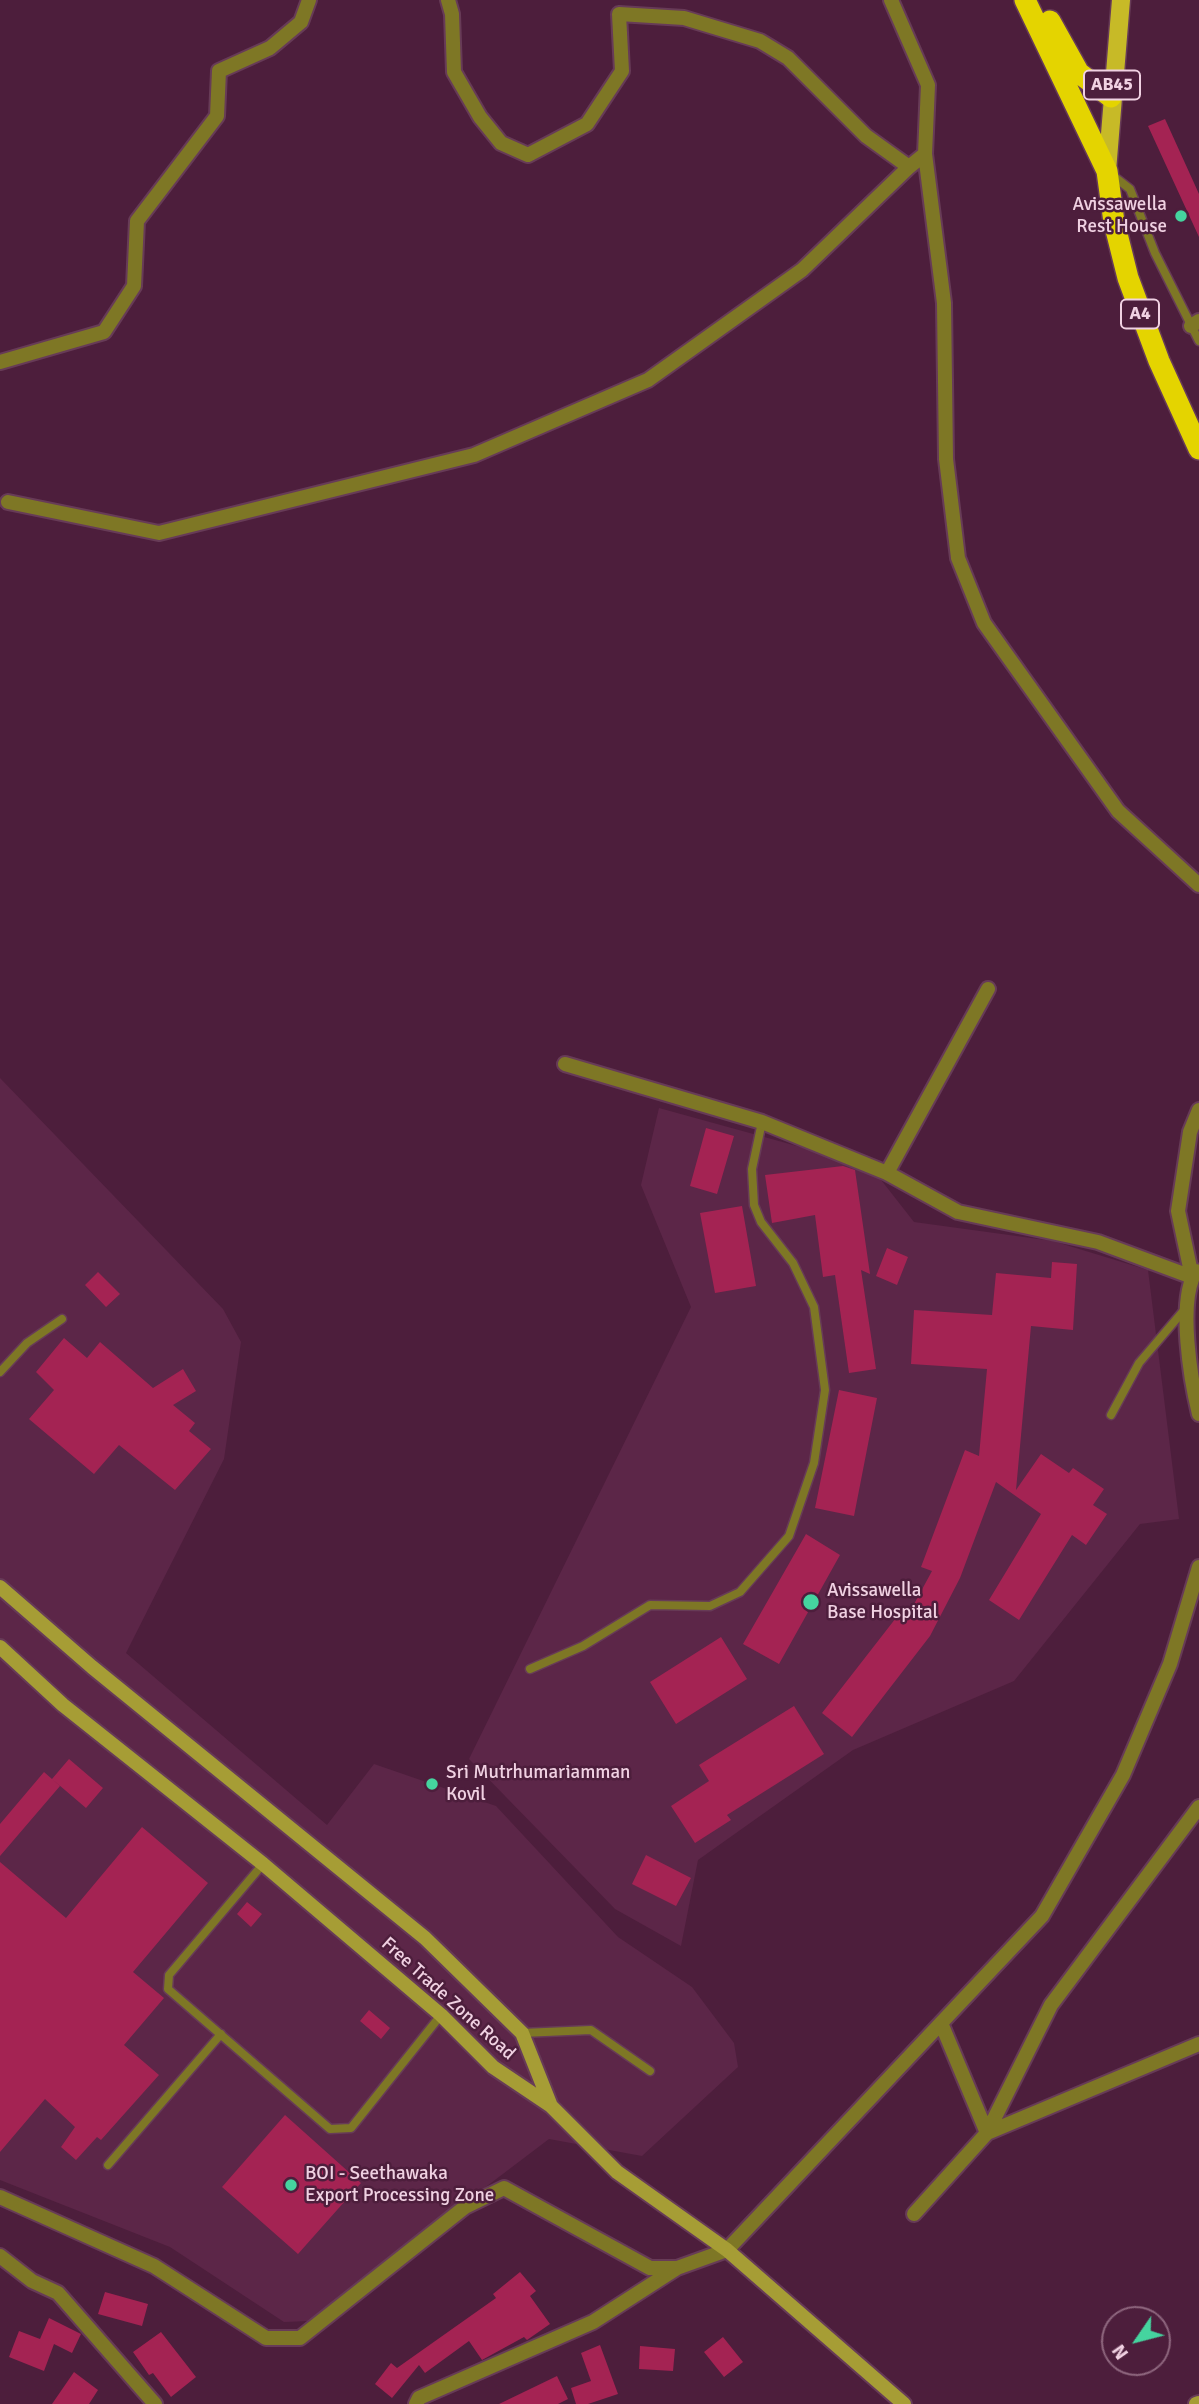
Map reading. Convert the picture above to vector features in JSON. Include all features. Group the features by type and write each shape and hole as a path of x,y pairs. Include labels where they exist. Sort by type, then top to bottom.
{"highway":[{"name":"A4","path":"1025,0 1107,171 1114,222 1128,278 1160,361 1199,449"},
{"path":"1040,0 1056,36 1079,73 1111,97"}],"main road":[{"name":"AB45","path":"1107,171 1121,0"}],"street":[{"path":"0,362 104,332 134,286 137,221 217,116 219,71 270,48 301,22 309,0"},
{"path":"448,0 452,14 454,72 480,117 501,143 528,155 587,124 622,71 619,14 684,18 760,41 789,58 866,135 909,167"},
{"path":"891,0 928,85 925,154 944,303 946,459 958,558 984,623 1118,811 1199,885"},
{"path":"8,502 159,533 474,455 648,380 802,270 925,154"},
{"path":"887,1173 988,989"},
{"path":"565,1063 762,1122 887,1173 957,1212 1098,1242 1195,1272"},
{"path":"1199,1110 1190,1132 1178,1211 1195,1272 1188,1305 1189,1369 1199,1414"},
{"path":"1188,1305 1199,1317"},
{"path":"416,2404 419,2398 593,2322 677,2268 727,2250 1042,1916 1123,1775 1170,1664 1199,1567"},
{"path":"0,1587 92,1667 425,1938 522,2033 551,2106"},
{"name":"Free Trade Zone Road","path":"0,1647 63,1706 264,1864 441,2015 493,2067 551,2106 617,2172 727,2250 904,2404"},
{"path":"914,2214 987,2133 1051,2006 1199,1807"},
{"path":"941,2023 987,2133"},
{"path":"987,2133 1199,2044"},
{"path":"0,2197 154,2266 266,2338 300,2338 465,2207 504,2188 650,2268 677,2268"},
{"path":"0,2256 33,2281 58,2293 155,2404"}],"lane":[{"path":"1107,171 1130,189 1155,253 1195,324 1199,341"},
{"path":"530,1669 583,1646 650,1605 709,1606 740,1592 789,1536 814,1463 825,1390 814,1307 793,1263 761,1222 754,1205 752,1169 762,1122"},
{"path":"1111,1415 1139,1363 1188,1305"},
{"path":"0,1372 27,1343 62,1319"},
{"path":"264,1864 169,1975 168,1989 330,2129 351,2129 441,2015"},
{"path":"522,2033 591,2029 650,2071"},
{"path":"108,2165 221,2034"}],"shaded area":[{"path":"0,1078 223,1309 241,1342 224,1459 126,1653 327,1825 374,1764 496,1806 618,1937 692,1987 734,2043 738,2067 642,2156 549,2139 309,2321 284,2322 170,2247 0,2180"},
{"name":"Avissawella Base Hospital","path":"659,1108 855,1162 878,1176 914,1222 1053,1241 1148,1270 1179,1519 1140,1524 1014,1681 853,1750 698,1860 681,1946 615,1909 469,1759 691,1307 641,1185"}],"building":[{"path":"1165,119 1199,194 1199,237 1148,126"},
{"path":"706,1128 734,1136 717,1194 690,1186"},
{"path":"843,1166 855,1170 870,1274 861,1270 876,1369 849,1373 835,1275 823,1277 815,1215 772,1223 765,1175"},
{"path":"742,1206 756,1286 715,1293 700,1213"},
{"path":"887,1248 908,1257 897,1285 876,1276"},
{"path":"1052,1262 1077,1264 1073,1330 1031,1326 1016,1490 1041,1454 1069,1473 1073,1468 1104,1489 1093,1505 1107,1514 1086,1545 1072,1535 1019,1620 989,1600 1041,1514 996,1482 960,1578 930,1636 852,1737 822,1713 899,1614 906,1619 932,1571 921,1567 965,1450 979,1456 987,1369 911,1364 914,1310 992,1315 996,1273 1051,1278"},
{"path":"98,1272 120,1294 106,1307 85,1285"},
{"path":"64,1338 87,1358 100,1342 153,1388 183,1369 196,1391 173,1405 195,1423 189,1431 211,1449 175,1490 119,1445 94,1474 29,1419 54,1390 36,1372"},
{"path":"839,1390 877,1398 854,1516 815,1508"},
{"path":"806,1534 840,1555 779,1664 743,1644"},
{"path":"721,1637 747,1679 676,1724 650,1682"},
{"path":"794,1706 824,1754 727,1815 731,1820 695,1843 671,1806 709,1781 699,1765"},
{"path":"69,1759 103,1788 86,1808 52,1779"},
{"path":"44,1772 60,1786 0,1856 0,1824"},
{"path":"142,1827 208,1883 133,1972 164,1998 124,2045 159,2075 101,2140 97,2137 76,2160 61,2147 75,2127 45,2099 0,2152 0,1862 66,1918"},
{"path":"646,1855 691,1878 676,1906 632,1884"},
{"path":"247,1902 262,1914 251,1927 237,1914"},
{"path":"369,2010 390,2028 381,2039 360,2021"},
{"name":"BOI - Seethawaka Export Processing Zone","path":"285,2115 361,2183 298,2254 222,2187"},
{"path":"520,2272 536,2291 530,2296 550,2324 527,2340 524,2337 482,2360 469,2341 425,2373 419,2365 392,2398 375,2384 391,2363 397,2368 496,2298 493,2294"},
{"path":"105,2292 148,2304 142,2326 98,2314"},
{"path":"49,2318 81,2334 72,2353 54,2344 44,2371 9,2357 19,2331 40,2339"},
{"path":"161,2332 196,2377 171,2397 153,2373 149,2375 133,2352"},
{"path":"723,2337 743,2362 724,2377 704,2352"},
{"path":"600,2345 618,2394 588,2404 576,2404 571,2388 591,2381 581,2353"},
{"path":"640,2346 675,2349 673,2371 639,2369"},
{"path":"74,2372 98,2390 89,2404 52,2404"},
{"path":"557,2376 568,2399 558,2404 499,2404"}],"place":[{"name":"Avissawella Rest House","path":"1181,216"},
{"name":"Avissawella Base Hospital","path":"811,1602"},
{"name":"Sri Mutrhumariamman Kovil","path":"432,1784"},
{"name":"BOI - Seethawaka Export Processing Zone","path":"291,2185"}]}
